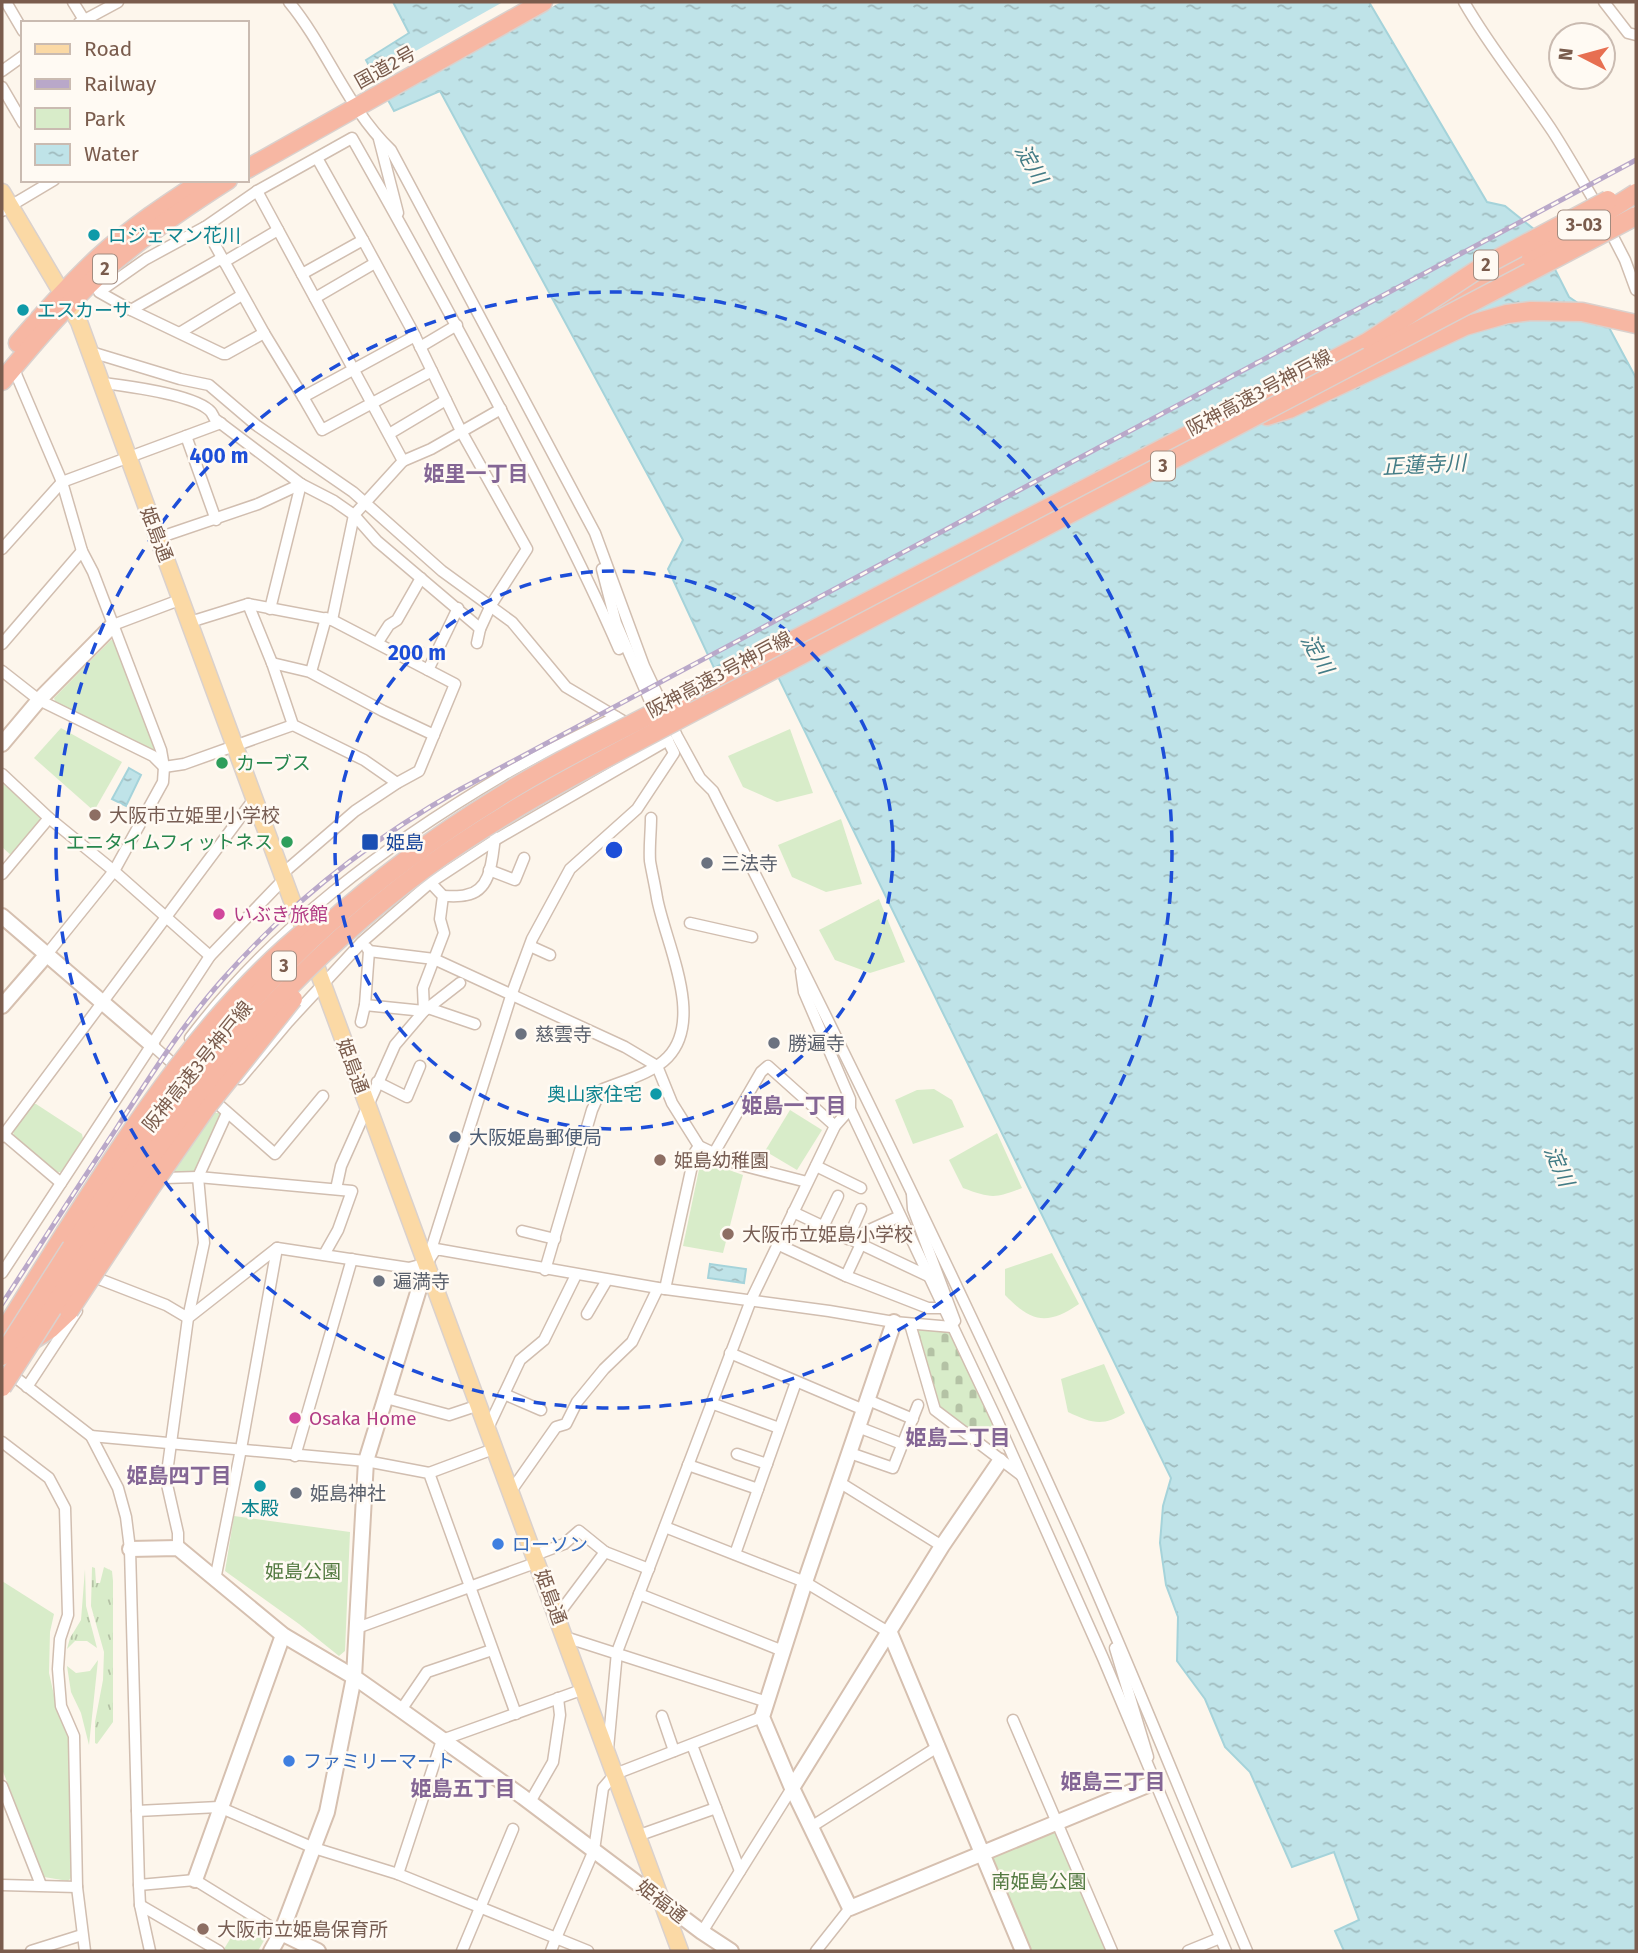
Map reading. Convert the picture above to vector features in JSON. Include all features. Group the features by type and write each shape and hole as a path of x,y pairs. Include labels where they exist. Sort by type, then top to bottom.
{"highway":[{"name":"国道2号","path":"248,168 521,2"},
{"name":"国道2号","path":"248,155 543,2"},
{"name":"2","path":"6,370 65,299 121,239 182,188 198,182"},
{"name":"2","path":"65,299 129,249 225,182"},
{"name":"2","path":"1369,341 1480,268 1555,230 1636,183"},
{"name":"3-03","path":"1532,265 1636,193"},
{"name":"阪神高速3号神戸線","path":"2,1387 150,1159 213,1074 296,982 381,904 461,843 553,787 1241,426 1532,265 1636,202"},
{"name":"阪神高速3号神戸線","path":"2,1354 136,1149 190,1074 285,965 344,911 411,857 497,798 682,698 1369,341 1636,216"},
{"path":"1532,265 1636,227"},
{"path":"1241,426 1289,409 1465,326 1486,319 1507,314 1557,310 1583,312 1636,324"},
{"name":"3","path":"2,1334 119,1148 152,1102 209,1029 282,949 450,824 497,798"},
{"name":"3","path":"2,1354 50,1329 69,1311 206,1108 294,999 381,904"}],"main road":[{"name":"姫島通","path":"4,203 78,320 103,383 680,1951"}],"street":[{"path":"6,2 21,28"},
{"path":"73,2 82,21"},
{"path":"85,21 118,2"},
{"path":"289,2 306,22"},
{"path":"295,2 379,139 402,226"},
{"path":"1464,2 1483,35 1505,62 1573,164 1625,260 1636,290"},
{"path":"1604,2 1628,33 1636,35"},
{"path":"2,71 21,57"},
{"path":"2,87 21,120"},
{"path":"264,333 226,354 131,310 99,292 146,259 205,227 257,191 352,138 501,410 597,598 619,649"},
{"path":"379,139 391,150 595,533 644,666 677,736 700,778 713,791 911,1188 1052,1492 1246,1951"},
{"path":"317,158 415,336 461,431 527,549 491,605 478,643"},
{"path":"4,203 50,182"},
{"path":"257,191 404,461"},
{"path":"205,227 322,430 432,371"},
{"path":"131,310 278,230"},
{"path":"302,274 363,240"},
{"path":"315,298 375,263"},
{"path":"181,332 242,295"},
{"path":"420,347 457,326"},
{"path":"303,397 415,336"},
{"path":"91,352 209,385 256,425 334,477 442,571 512,622 566,687 645,734 668,740"},
{"path":"2,1006 114,871 163,782 164,767 93,572 82,551 62,482 6,370"},
{"path":"103,383 146,389 190,401 209,410 221,423 301,484 334,500 354,515 377,541 481,629"},
{"path":"389,434 446,400"},
{"path":"311,672 329,619 354,515 404,461 501,410"},
{"path":"2,549 62,482 221,423"},
{"path":"187,436 216,520"},
{"path":"158,538 216,520 301,484"},
{"path":"270,609 301,484"},
{"path":"271,1951 281,1933 327,1812 354,1678 366,1461 512,993 530,946 570,869 637,809 674,753 636,672 617,623 605,583 595,533"},
{"path":"2,644 82,551"},
{"path":"378,642 389,625 397,620 421,578"},
{"path":"2,744 39,700 113,625 182,599"},
{"path":"248,604 293,725 364,760 397,783"},
{"path":"2,1273 211,956 283,876 355,811 419,771 455,684 329,619 248,604 190,622"},
{"path":"428,670 458,608"},
{"path":"272,663 311,672 434,735"},
{"path":"2,671 39,700 152,756 164,767"},
{"path":"172,1062 240,977 299,919 385,853 504,775 615,717"},
{"path":"164,767 184,764 293,725"},
{"path":"27,1387 211,1109 218,1105 288,1022 362,942 431,882 495,840 668,740"},
{"path":"2,774 49,818 211,956"},
{"path":"443,896 467,895 487,881 504,775"},
{"path":"61,1183 2,1135 73,1044 254,799"},
{"path":"2,874 49,818"},
{"path":"545,1270 592,1110 601,1090 657,1066 669,1056 683,1022 683,1004 674,953 658,902 650,859 651,818"},
{"path":"385,853 431,882 443,896 440,919 444,933 423,988 426,1009"},
{"path":"489,870 515,880 524,858"},
{"path":"2,916 48,953 275,1154 323,1096"},
{"path":"690,923 752,937"},
{"path":"361,1022 369,951 362,942"},
{"path":"530,946 550,955"},
{"path":"369,951 434,959 625,1046 657,1066 672,1103 699,1146 737,1164 807,1182"},
{"path":"799,961 804,992 850,1099 849,1110 1021,1475 1226,1951"},
{"path":"336,1189 341,1166 395,1045 426,1009 460,983"},
{"path":"365,1005 426,1009 475,1024"},
{"path":"377,1082 407,1097 420,1066"},
{"path":"714,1153 761,1072 768,1066 835,1126"},
{"path":"608,1752 617,1653 664,1527 751,1300 835,1126 849,1110"},
{"path":"130,1549 178,1548 178,1533 166,1480 188,1318 204,1243 198,1177 227,1112"},
{"path":"512,1491 556,1427 566,1424 576,1403 604,1369 632,1342 661,1288 695,1152 699,1146"},
{"path":"816,1166 861,1188"},
{"path":"164,1178 198,1177 352,1191 338,1230 325,1254"},
{"path":"911,1188 913,1209 956,1324 952,1327"},
{"path":"823,1227 838,1196"},
{"path":"848,1239 861,1209"},
{"path":"793,1212 928,1276"},
{"path":"846,1276 867,1231 900,1216"},
{"path":"522,1231 555,1239"},
{"path":"778,1244 846,1276 928,1308 943,1308"},
{"path":"188,1318 277,1248 409,1268 427,1263 436,1249 607,1280 894,1322 952,1327"},
{"path":"215,1580 277,1248"},
{"path":"295,1456 352,1259"},
{"path":"488,1429 520,1360 544,1339 576,1275"},
{"path":"99,1279 166,1305 188,1318"},
{"path":"587,1314 607,1280"},
{"path":"850,1908 792,1788 762,1717 894,1322"},
{"path":"909,1324 934,1410 1021,1475"},
{"path":"730,1353 796,1382 913,1419"},
{"path":"2,1367 91,1436 118,1488 126,1517 130,1549 140,1905 150,1951"},
{"path":"735,1554 796,1382"},
{"path":"504,1394 541,1410"},
{"path":"386,1398 449,1415 479,1405"},
{"path":"711,1404 779,1428"},
{"path":"849,1453 893,1468 918,1405"},
{"path":"859,1427 902,1444"},
{"path":"91,1436 366,1461 429,1474 496,1448"},
{"path":"2,1442 49,1478 65,1508 68,1615 60,1640 58,1669 61,1706 74,1735 77,1887 85,1951"},
{"path":"737,1454 767,1464"},
{"path":"702,1932 942,1546 1000,1461"},
{"path":"688,1465 758,1489"},
{"path":"429,1474 516,1714"},
{"path":"839,1482 942,1546"},
{"path":"664,1527 805,1582 890,1633 1023,1951"},
{"path":"357,1628 468,1587 536,1558 564,1544 579,1531 605,1552 649,1569"},
{"name":"姫福通","path":"178,1548 283,1635 401,1710 731,1951"},
{"path":"557,1616 605,1552"},
{"path":"639,1594 783,1651"},
{"path":"1113,1633 1118,1660 1155,1782"},
{"path":"195,1880 283,1635"},
{"path":"565,1637 767,1702"},
{"path":"401,1710 427,1672 492,1650"},
{"path":"398,1874 442,1740 584,1689"},
{"path":"530,1802 554,1762 560,1715 558,1698"},
{"path":"662,1716 674,1751"},
{"path":"551,1951 594,1850 603,1788 615,1774 762,1717"},
{"path":"1013,1720 1111,1951"},
{"path":"692,1745 740,1871"},
{"path":"811,1827 939,1746"},
{"path":"816,1951 850,1908 1155,1782"},
{"path":"2,1786 41,1885"},
{"path":"137,1811 219,1807 313,1848 398,1874 588,1951"},
{"path":"638,1836 716,1808"},
{"path":"462,1951 513,1829"},
{"path":"139,1885 195,1880 281,1933 318,1951"},
{"path":"2,1885 77,1887"},
{"path":"140,1905 219,1951"},
{"path":"31,1951 82,1935"},
{"path":"1188,1951 1220,1938"}],"green space":[{"path":"111,640 116,641 157,752 154,755 56,704 54,698"},
{"path":"61,728 122,762 94,811 34,758"},
{"path":"790,729 813,793 777,802 743,787 728,756"},
{"path":"2,783 41,815 41,823 12,856 2,847"},
{"path":"841,819 862,884 826,892 792,877 778,845"},
{"path":"879,899 905,962 870,973 835,960 819,930"},
{"path":"934,1089 952,1100 964,1127 913,1144 895,1100 917,1090"},
{"path":"32,1104 82,1134 83,1139 61,1172 56,1172 14,1138 13,1130"},
{"path":"790,1110 822,1130 797,1170 765,1151"},
{"path":"213,1113 219,1113 220,1120 196,1174 169,1172"},
{"path":"997,1133 1022,1188 992,1196 963,1188 949,1160"},
{"path":"701,1160 743,1175 723,1253 683,1246"},
{"path":"1052,1253 1079,1304 1058,1316 1031,1316 1005,1295 1005,1269"},
{"path":"916,1328 954,1332 996,1425 976,1438 939,1408"},
{"path":"1104,1364 1125,1413 1097,1422 1068,1412 1061,1379"},
{"name":"姫島公園","path":"234,1516 350,1532 345,1651 339,1656 225,1571"},
{"path":"92,1567 95,1568 96,1583 100,1583 104,1567 112,1571 113,1581 113,1722 97,1744 95,1722 103,1680 104,1652 91,1606"},
{"path":"85,1569 86,1606 97,1648 87,1641 75,1641 67,1649 81,1620"},
{"path":"2,1581 54,1614 50,1632 49,1673 56,1704 68,1737 72,1877 68,1881 44,1877 2,1769"},
{"path":"98,1660 89,1745 81,1713 71,1692 67,1666 76,1673 90,1671"},
{"name":"南姫島公園","path":"1053,1831 1058,1833 1107,1951 1031,1951 993,1861 995,1855"},
{"path":"244,1916 265,1929 266,1937 258,1951 227,1951 224,1949"}],"water":[{"path":"393,2 1369,2 1487,202 1505,206 1535,230 1569,297 1606,322 1636,378 1636,1951 1344,1951 1335,1931 1359,1920 1334,1852 1292,1867 1250,1772 1225,1747 1205,1699 1177,1661 1178,1617 1166,1585 1160,1543 1163,1506 1171,1478 762,644 714,668 668,569 683,540 440,91 394,111 366,60 409,33"},
{"path":"129,768 141,775 126,806 112,799"},
{"path":"710,1264 746,1269 744,1283 708,1278"}],"pier":[{"path":"503,2 561,2 384,101 371,76"}],"railway":[{"path":"2,1304 155,1069 208,996 276,924 363,851 459,790 1636,160"}],"place":[{"name":"ロジェマン花川","path":"94,235"},
{"name":"エスカーサ","path":"23,310"},
{"name":"カーブス","path":"222,763"},
{"name":"大阪市立姫里小学校","path":"95,815"},
{"name":"エニタイムフィットネス","path":"287,842"},
{"name":"姫島","path":"370,842"},
{"name":"三法寺","path":"707,863"},
{"name":"いぶき旅館","path":"219,914"},
{"name":"慈雲寺","path":"521,1034"},
{"name":"勝遍寺","path":"774,1043"},
{"name":"奥山家住宅","path":"656,1094"},
{"name":"大阪姫島郵便局","path":"455,1137"},
{"name":"姫島幼稚園","path":"660,1160"},
{"name":"大阪市立姫島小学校","path":"728,1234"},
{"name":"遍満寺","path":"379,1281"},
{"name":"Osaka Home","path":"295,1418"},
{"name":"本殿","path":"260,1486"},
{"name":"姫島神社","path":"296,1493"},
{"name":"ローソン","path":"498,1544"},
{"name":"ファミリーマート","path":"289,1761"},
{"name":"大阪市立姫島保育所","path":"203,1929"}],"district":[{"name":"姫里一丁目","path":"476,474"},
{"name":"姫島一丁目","path":"794,1106"},
{"name":"姫島二丁目","path":"958,1438"},
{"name":"姫島四丁目","path":"179,1476"},
{"name":"姫島三丁目","path":"1113,1782"},
{"name":"姫島五丁目","path":"463,1789"}],"water label":[{"name":"淀川","path":"1031,164"},
{"name":"正蓮寺川","path":"1424,465"},
{"name":"淀川","path":"1317,654"},
{"name":"淀川","path":"1559,1166"}]}
